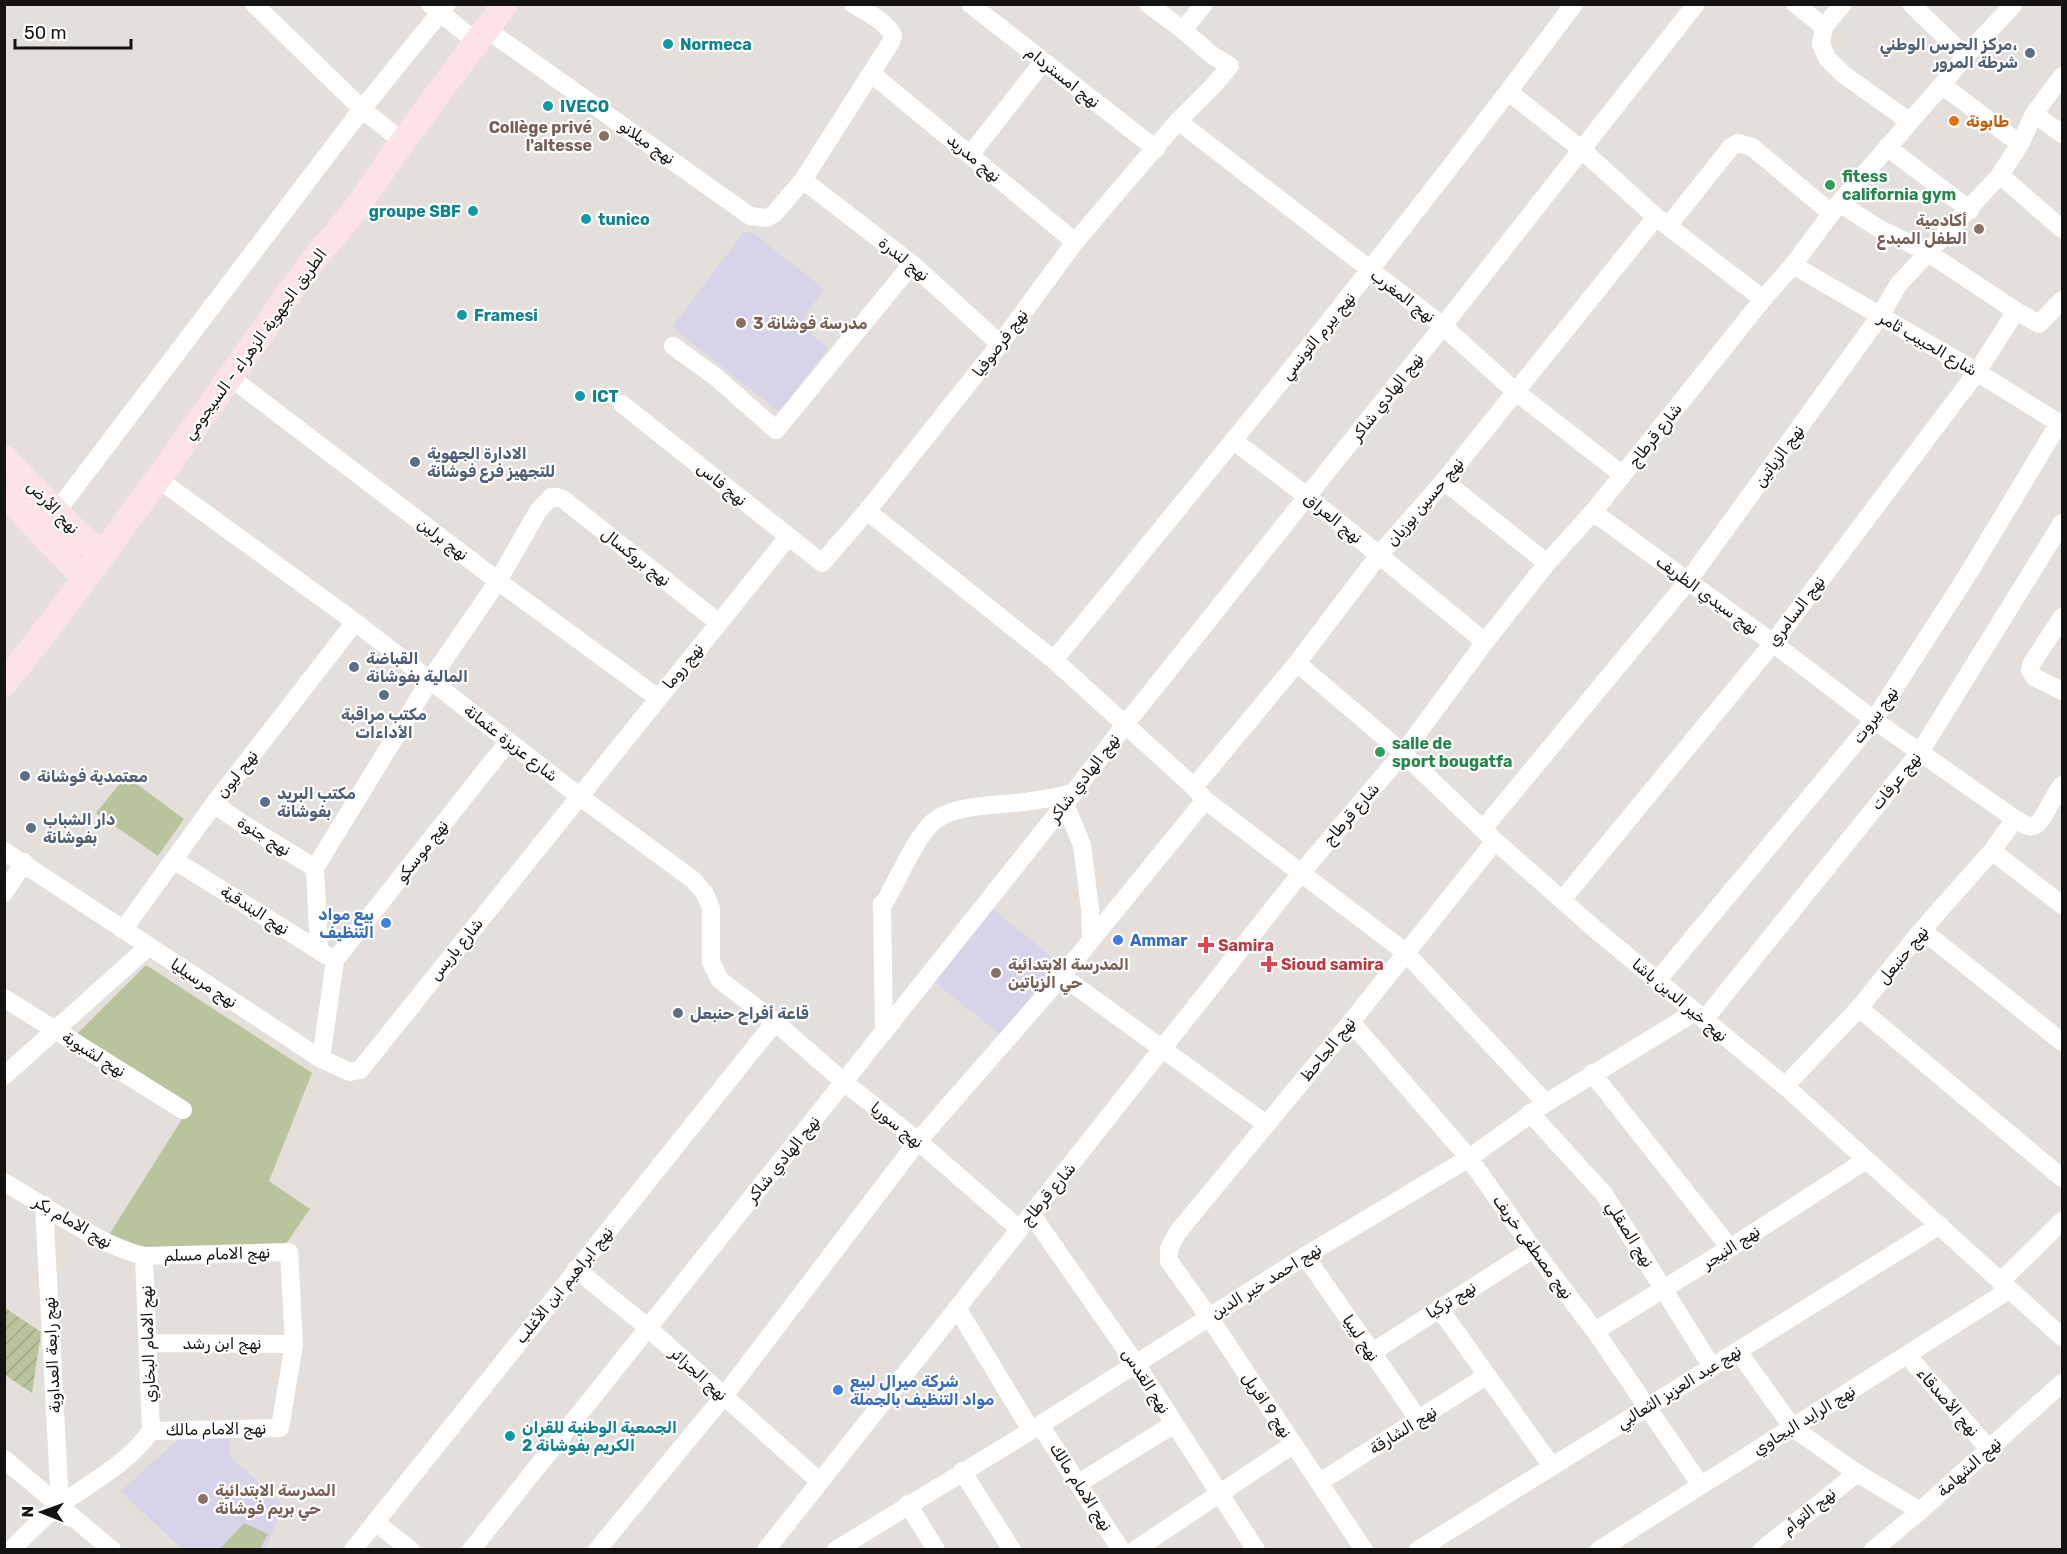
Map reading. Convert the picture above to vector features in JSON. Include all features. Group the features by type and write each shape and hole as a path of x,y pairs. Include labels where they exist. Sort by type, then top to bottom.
{"main road":[{"name":"الطريق الجهوية الزهراء - السيجومي","path":"4,684 158,479 309,267 362,199 402,141 505,4"},
{"name":"نهج الأرض","path":"4,458 78,534 102,554"},
{"name":"نهج الأرض","path":"4,494 85,578"}],"street":[{"path":"254,4 362,109 402,141"},
{"name":"نهج ميلانو","path":"439,8 750,216 766,218 774,214 803,180 891,42 893,35 879,19 854,4"},
{"name":"نهج امستردام","path":"970,4 1156,149"},
{"path":"1148,4 1183,30 1204,4"},
{"name":"نهج بيرم التونسي","path":"1054,660 1370,271 1574,4"},
{"name":"نهج الهادي شاكر","path":"471,1550 1308,497 1696,4"},
{"path":"1795,4 1824,27"},
{"path":"1843,4 1824,27 1821,44 1827,58 1843,74 1910,122"},
{"path":"1911,4 1965,56"},
{"name":"شارع قرطاج","path":"766,1550 1018,1228 1032,1215 1301,873 1403,753 1547,563 1593,512 1763,299 1793,265 1835,208 1965,56 2014,4"},
{"path":"57,511 439,8"},
{"name":"نهج فرصوفيا","path":"822,564 1000,344 1075,242 1178,121 1230,66 1212,55 1183,30"},
{"path":"970,155 1043,62"},
{"name":"نهج مدريد","path":"872,74 1075,242"},
{"name":"نهج الزياتين","path":"1489,835 1688,581 1880,316 1898,285 1926,252 1970,210 2000,175 2020,144 2034,114 2062,76"},
{"path":"1942,85 2020,144"},
{"path":"1509,92 1582,150 1662,222 1763,299"},
{"path":"2034,114 2062,134"},
{"name":"نهج المغرب","path":"1178,121 1443,326 1516,392 1623,475"},
{"name":"نهج حسين بوزيان","path":"597,1550 724,1396 918,1141 1062,976 1379,555 1662,222 1731,147 1738,143 1752,147 1835,208"},
{"path":"1887,147 1970,210"},
{"path":"2000,175 2062,229"},
{"name":"نهج لندرة","path":"803,180 912,264 1000,344"},
{"path":"1835,208 1926,252 2039,324 2062,300"},
{"path":"673,346 717,378 776,430 912,264"},
{"name":"شارع الحبيب ثامر","path":"1793,265 1977,372 2061,424"},
{"name":"نهج السامري","path":"1562,900 1773,643 1977,372 2016,311"},
{"name":"نهج برلين","path":"230,377 498,581 658,698"},
{"name":"نهج فاس","path":"622,404 822,564"},
{"name":"نهج بيروت","path":"1657,981 1874,720 2061,424"},
{"name":"نهج العراق","path":"1234,441 1308,497 1485,642"},
{"name":"شارع عزيزة عثمانة","path":"158,479 355,622 579,796 675,865 704,892 711,908 711,962 720,980 775,1022"},
{"path":"1444,481 1547,563"},
{"name":"نهج بروكسال","path":"498,581 538,511 551,497 556,497 563,499 719,623"},
{"path":"867,511 1054,660 1200,794 1405,952 1546,1103"},
{"name":"نهج سيدي الظريف","path":"1593,512 1874,720 2020,821"},
{"name":"نهج عرفات","path":"1699,1016 1920,752 2062,523"},
{"name":"نهج روما","path":"579,796 788,537"},
{"path":"319,950 315,868 430,680 498,581"},
{"path":"2062,617 2032,663 2030,670 2034,677 2062,691"},
{"name":"نهح ليون","path":"123,930 214,804 355,622"},
{"name":"نهج خير الدين باشا","path":"1297,663 1403,753 1489,835 1562,900 1785,1086 2062,1337"},
{"name":"نهج موسكو","path":"335,960 508,742"},
{"path":"2020,821 2035,826 2040,822 2062,785"},
{"name":"شارع باريس","path":"321,1059 350,1072 360,1070 579,796"},
{"path":"884,1032 882,904 904,863 929,826 949,813 967,808 1069,798 1082,846 1090,909 1091,938"},
{"name":"نهج جنوة","path":"214,804 315,868"},
{"name":"نهج حنبعل","path":"1785,1086 1859,1008 1922,930 2020,821"},
{"name":"نهج الجاحظ","path":"1169,1261 1169,1249 1177,1233 1351,1022 1405,952 1489,835"},
{"name":"نهج مرسيليا","path":"4,851 321,1059"},
{"path":"1992,851 2062,905"},
{"name":"نهج البندقية","path":"174,860 335,960"},
{"path":"4,893 24,862"},
{"path":"1922,930 2062,1042"},
{"path":"7,1069 56,1030 149,946"},
{"path":"321,1059 335,960"},
{"path":"1062,976 1266,1124"},
{"name":"نهج لشبوبة","path":"4,998 183,1110"},
{"path":"1859,1008 2062,1178"},
{"name":"نهج احمد خير الدين","path":"836,1550 1036,1427 1305,1256 1469,1158 1530,1113 1592,1073 1699,1016"},
{"name":"نهج سوريا","path":"775,1022 1018,1228"},
{"name":"نهج ابراهيم ابن الأغلب","path":"353,1550 775,1022"},
{"name":"نهج مصطفى خريف","path":"1351,1022 1469,1158 1594,1331 1700,1484"},
{"path":"1592,1073 1730,1248"},
{"name":"نهج الصقلي","path":"1530,1113 1604,1194 1712,1367"},
{"name":"نهج النيجر","path":"1594,1331 1665,1289 1866,1160"},
{"name":"نهج الامام بكر","path":"4,1182 101,1240 124,1251 144,1256"},
{"name":"نهج رابعة العداوية","path":"44,1205 60,1504"},
{"name":"نهج القدس","path":"1032,1215 1136,1364 1256,1550"},
{"name":"نهج الرايد البجاوي","path":"1599,1550 1700,1484 1907,1356 2005,1286 2062,1221"},
{"name":"نهج عبد العزيز الثعالبي","path":"1418,1550 1940,1225"},
{"name":"نهج تركيا","path":"1371,1353 1533,1249"},
{"name":"نهج الامام مسلم","path":"144,1256 289,1252 294,1344"},
{"name":"نهج الامام البخاري","path":"144,1256 151,1431"},
{"name":"نهج ليبيا","path":"1305,1256 1419,1420"},
{"name":"نهج 9 افريل","path":"1169,1261 1209,1317 1364,1550"},
{"name":"نهج الجزائر","path":"576,1269 647,1327 819,1481"},
{"name":"نهج الامام مالك","path":"957,1308 1036,1427 1079,1483 1120,1550"},
{"path":"1439,1308 1551,1466"},
{"name":"نهج ابن رشد","path":"149,1343 294,1344"},
{"name":"نهج الامام مالك","path":"151,1431 280,1428 294,1344"},
{"path":"1738,1351 1793,1428 1857,1473 1920,1511"},
{"name":"نهج الأصدقاء","path":"1907,1356 1989,1449"},
{"name":"نهج الشارقة","path":"1320,1482 1486,1376"},
{"name":"نهج الشهامة","path":"1873,1550 1920,1511 2062,1383"},
{"path":"1079,1483 1174,1424"},
{"path":"11,1550 60,1504 106,1475 142,1444 151,1431"},
{"path":"1135,1550 1294,1444"},
{"path":"4,1459 112,1550"},
{"path":"962,1472 1012,1550"},
{"name":"نهج التوأم","path":"1762,1550 1857,1473"},
{"path":"908,1504 936,1550"},
{"path":"375,1522 411,1550"}],"shaded area":[{"name":"مدرسة فوشانة 3","path":"744,232 752,232 824,289 802,320 815,328 811,334 828,348 789,399 792,403 781,413 672,327"},
{"name":"المدرسة الابتدائية حي الزياتين","path":"993,909 1061,965 1002,1036 932,980"},
{"name":"المدرسة الابتدائية حي بريم فوشانة","path":"181,1437 230,1438 230,1456 284,1506 265,1549 182,1549 121,1491"}],"green space":[{"path":"126,776 184,819 158,856 96,813"},
{"path":"146,965 312,1073 269,1181 310,1209 285,1245 146,1250 107,1238 189,1108 76,1035"},
{"path":"5,1308 41,1332 32,1393 5,1375"},
{"path":"244,1523 268,1534 260,1549 220,1549"}],"place":[{"name":"Normeca","path":"668,44"},
{"name":"مركز الحرس الوطني، شرطة المرور","path":"2030,53"},
{"name":"IVECO","path":"548,106"},
{"name":"طابونة","path":"1954,121"},
{"name":"Collège privé l'altesse","path":"604,136"},
{"name":"fitess california gym","path":"1830,185"},
{"name":"groupe SBF","path":"473,211"},
{"name":"tunico","path":"586,219"},
{"name":"أكادمية الطفل المبدع","path":"1979,229"},
{"name":"Framesi","path":"462,315"},
{"name":"مدرسة فوشانة 3","path":"741,323"},
{"name":"ICT","path":"580,396"},
{"name":"الادارة الجهوية للتجهيز فرع فوشانة","path":"415,462"},
{"name":"القباضة المالية بفوشانة","path":"354,667"},
{"name":"مكتب مراقبة الأداءات","path":"384,695"},
{"name":"salle de sport bougatfa","path":"1380,752"},
{"name":"معتمدية فوشانة","path":"25,776"},
{"name":"مكتب البريد بفوشانة","path":"265,802"},
{"name":"دار الشباب بفوشانة","path":"31,828"},
{"name":"بيع مواد التنظيف","path":"386,923"},
{"name":"Ammar","path":"1118,940"},
{"name":"Samira","path":"1206,945"},
{"name":"Sioud samira","path":"1269,964"},
{"name":"المدرسة الابتدائية حي الزياتين","path":"996,973"},
{"name":"قاعة أفراح حنبعل","path":"678,1013"},
{"name":"شركة ميرال لبيع مواد التنظيف بالجملة","path":"838,1390"},
{"name":"الجمعية الوطنية للقران الكريم بفوشانة 2","path":"510,1436"},
{"name":"المدرسة الابتدائية حي بريم فوشانة","path":"203,1499"}]}
